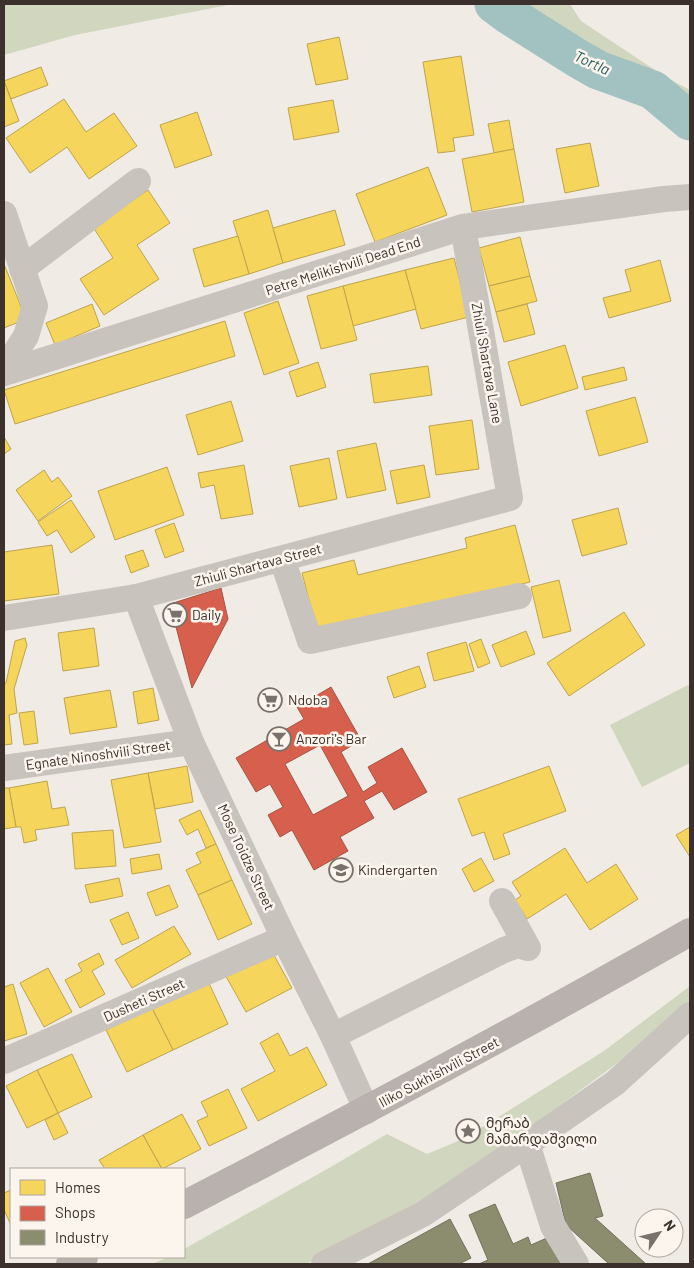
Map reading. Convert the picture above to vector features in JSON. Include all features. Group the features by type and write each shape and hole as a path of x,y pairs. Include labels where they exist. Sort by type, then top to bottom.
{"main road":[{"name":"Iliko Sukhishvili Street","path":"185,1204 366,1111 572,1000 690,932"},
{"path":"70,1264 82,1258"}],"street":[{"path":"22,269 138,181"},
{"name":"Petre Melikishvili Dead End","path":"4,372 464,227 664,199 690,198"},
{"path":"4,214 35,306 26,336 4,372"},
{"name":"Zhiuli Shartava Lane","path":"464,227 510,498"},
{"name":"Zhiuli Shartava Street","path":"4,618 136,598 510,498"},
{"path":"282,559 310,642 519,596"},
{"name":"Mose Toidze Street","path":"136,598 192,742 284,938 333,1036 366,1111"},
{"name":"Egnate Ninoshvili Street","path":"4,768 192,742"},
{"path":"333,1036 504,950 518,945 528,948 502,901"},
{"name":"Dusheti Street","path":"4,1061 284,938"},
{"path":"324,1264 423,1214 527,1144 615,1083 690,1015"},
{"path":"527,1144 553,1226 576,1264"}],"green space":[{"path":"4,4 233,4 75,35 4,55"},
{"path":"494,4 570,4 581,21 664,76 690,90 690,121 653,90 598,70"},
{"path":"690,684 690,763 642,787 610,725"},
{"path":"690,986 690,1004 616,1064 472,1170 346,1244 306,1264 152,1264 166,1258 185,1258 185,1248 387,1134 427,1154 463,1139 604,1051"}],"building: Homes":[{"path":"339,37 348,79 316,85 307,44"},
{"path":"461,56 474,135 453,138 455,151 438,153 423,62"},
{"path":"41,67 48,85 11,99 4,81"},
{"path":"4,81 19,121 4,127"},
{"path":"64,99 86,132 114,113 137,146 89,179 67,147 30,173 6,138"},
{"path":"333,100 339,132 294,140 288,108"},
{"path":"197,112 212,155 175,168 160,125"},
{"path":"509,120 514,149 494,153 488,124"},
{"path":"590,143 599,186 565,193 556,149"},
{"path":"514,149 524,202 472,212 462,159"},
{"path":"428,167 447,215 375,242 356,194"},
{"path":"148,190 170,223 137,245 159,279 104,315 80,279 113,258 93,227"},
{"path":"268,210 283,263 249,274 233,221"},
{"path":"335,210 345,245 283,263 273,228"},
{"path":"238,236 249,274 204,287 193,249"},
{"path":"520,237 530,276 489,286 479,248"},
{"path":"454,258 469,317 421,329 405,270"},
{"path":"660,260 671,301 609,318 603,298 631,291 625,270"},
{"path":"4,264 26,319 4,328"},
{"path":"405,270 416,309 353,326 343,286"},
{"path":"530,276 537,301 496,312 489,286"},
{"path":"343,286 357,340 321,349 307,296"},
{"path":"278,301 299,363 264,375 244,313"},
{"path":"92,304 100,326 55,345 46,323"},
{"path":"527,304 535,334 504,342 496,312"},
{"path":"225,321 235,356 15,424 4,390"},
{"path":"565,345 578,388 521,406 508,362"},
{"path":"318,362 326,387 297,397 289,372"},
{"path":"428,366 432,395 374,403 370,374"},
{"path":"624,367 627,380 585,390 582,377"},
{"path":"635,397 648,442 599,456 586,411"},
{"path":"231,401 243,441 198,455 186,415"},
{"path":"472,420 479,469 436,475 429,426"},
{"path":"4,437 11,449 4,454"},
{"path":"376,443 386,490 347,498 337,451"},
{"path":"329,458 337,499 299,507 290,466"},
{"path":"244,465 253,514 221,519 214,485 201,488 198,473"},
{"path":"424,465 430,497 397,504 390,471"},
{"path":"167,467 184,515 115,540 98,491"},
{"path":"44,470 52,482 58,477 72,496 38,521 16,490"},
{"path":"71,500 95,537 71,553 57,530 47,536 38,522"},
{"path":"618,508 627,544 582,556 572,520"},
{"path":"174,523 184,551 165,558 155,530"},
{"path":"515,525 530,582 318,634 302,573 354,560 358,575 467,548 465,538"},
{"path":"52,545 59,594 4,601 4,552"},
{"path":"143,550 149,566 131,573 125,556"},
{"path":"559,580 571,631 543,638 531,587"},
{"path":"624,612 645,645 569,696 547,663"},
{"path":"94,628 99,666 63,671 58,633"},
{"path":"526,631 535,654 501,667 492,645"},
{"path":"25,638 27,645 14,689 17,713 9,715 12,744 4,745 4,684 6,683 15,641"},
{"path":"481,639 490,663 478,668 469,644"},
{"path":"466,642 474,671 434,681 427,653"},
{"path":"419,666 426,687 394,698 387,677"},
{"path":"153,688 159,720 138,724 133,692"},
{"path":"110,690 117,727 70,734 64,698"},
{"path":"34,711 38,743 24,745 19,713"},
{"path":"187,766 193,802 155,809 148,773"},
{"path":"549,766 566,811 503,834 510,854 494,860 484,832 472,836 458,799"},
{"path":"148,773 161,842 124,848 111,780"},
{"path":"47,781 52,809 65,807 69,825 35,830 37,840 24,843 21,827 16,827 9,788"},
{"path":"4,788 9,788 16,827 4,829"},
{"path":"200,810 216,844 206,848 198,829 187,835 179,820"},
{"path":"690,827 690,857 676,835"},
{"path":"113,830 116,866 75,869 72,833"},
{"path":"216,844 232,880 198,895 186,870 201,863 196,853"},
{"path":"565,848 587,883 616,864 638,899 590,930 566,894 527,919 515,900 521,896 512,882"},
{"path":"159,854 162,869 132,874 130,859"},
{"path":"481,858 494,881 474,892 462,869"},
{"path":"119,878 123,896 90,903 85,885"},
{"path":"232,880 252,924 218,940 198,895"},
{"path":"169,885 178,907 156,916 147,893"},
{"path":"128,912 139,938 122,945 110,920"},
{"path":"174,926 191,954 132,988 115,960"},
{"path":"269,946 292,988 246,1012 223,971"},
{"path":"99,953 104,964 92,971 105,994 80,1008 65,980 82,971 78,964"},
{"path":"48,968 72,1012 44,1027 20,983"},
{"path":"208,981 228,1024 173,1050 152,1008"},
{"path":"13,984 27,1034 4,1041 4,987"},
{"path":"152,1008 173,1050 127,1072 106,1030"},
{"path":"278,1033 290,1056 307,1047 327,1085 258,1121 241,1089 275,1071 260,1043"},
{"path":"72,1054 92,1097 58,1113 37,1070"},
{"path":"37,1070 58,1113 27,1128 6,1086"},
{"path":"228,1089 247,1128 209,1146 197,1121 208,1116 201,1102"},
{"path":"58,1113 68,1133 54,1140 45,1120"},
{"path":"182,1114 201,1149 161,1168 143,1135"},
{"path":"143,1135 161,1168 104,1168 99,1160"},
{"path":"10,1190 10,1223 4,1210 4,1193"}],"building: Shops":[{"path":"221,588 228,619 192,688 170,604"},
{"path":"331,687 361,740 341,752 363,792 377,783 368,767 402,748 427,792 394,810 382,791 364,801 374,818 340,837 348,851 314,870 292,830 280,837 268,815 283,807 270,784 256,792 236,758 304,719 297,707","holes":["320,745 348,796 313,815 285,764"]}],"building: Industry":[{"path":"590,1173 603,1216 595,1218 634,1253 634,1258 639,1258 646,1264 609,1264 566,1225 556,1183"},
{"path":"495,1204 513,1244 528,1237 531,1245 549,1237 561,1264 479,1264 488,1260 469,1215"},
{"path":"450,1219 471,1258 459,1264 368,1264"}],"waterway":[{"name":"Tortla","path":"494,4 598,70 653,90 690,121"}],"place":[{"name":"Daily","path":"175,615"},
{"name":"Ndoba","path":"270,700"},
{"name":"Anzori's Bar","path":"279,739"},
{"name":"Kindergarten","path":"341,870"},
{"name":"მერაბ მამარდაშვილი","path":"468,1131"}]}
